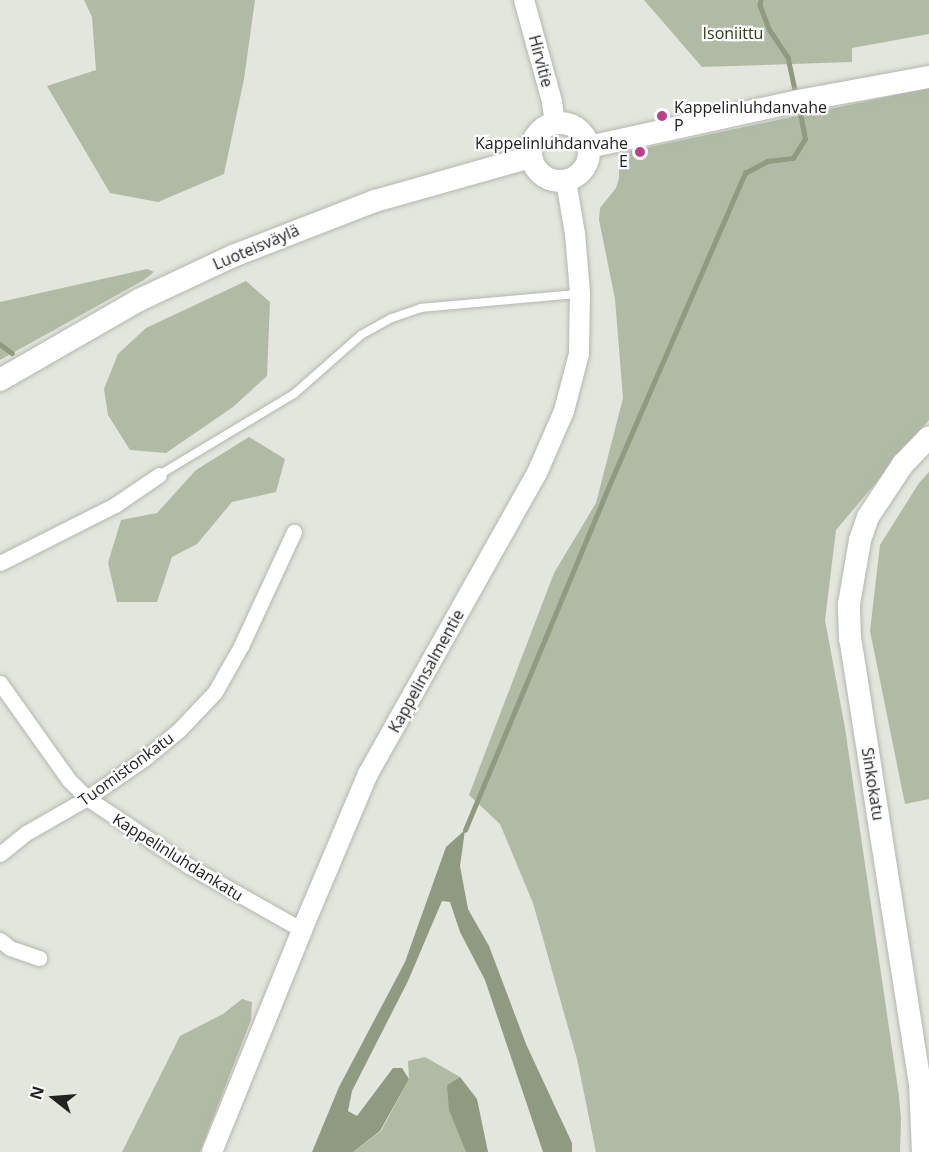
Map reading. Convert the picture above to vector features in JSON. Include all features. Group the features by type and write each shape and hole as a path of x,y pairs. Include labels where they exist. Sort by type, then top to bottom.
{"main road":[{"path":"589,147 798,101 929,77"},
{"path":"555,123 568,124 577,128 589,147 584,170 566,181 551,181 542,176 534,166 531,157 535,136 546,126 555,123"},
{"name":"Luoteisväylä","path":"0,380 140,300 233,256 375,201 531,157"},
{"name":"Sinkokatu","path":"923,1152 926,1127 914,1038 850,639 849,604 860,540 868,517 903,464 929,437"}],"street":[{"name":"Hirvitie","path":"524,0 549,91 555,123"},
{"name":"Kappelinsalmentie","path":"212,1152 368,774 537,473 564,411 579,354 580,293 575,234 566,181"},
{"path":"0,563 115,505 159,475"},
{"name":"Tuomistonkatu","path":"0,854 26,833 87,798 145,758 179,730 215,692 240,646 294,532"},
{"name":"Kappelinluhdankatu","path":"0,683 69,780 87,798 189,866 302,930"},
{"path":"0,940 10,948 39,958"}],"lane":[{"path":"159,475 294,394 361,335 392,318 421,308 551,298 580,293"}],"green space":[{"path":"84,0 255,0 244,79 224,174 158,202 110,193 47,86 96,70 92,17"},
{"name":"Isoniittu","path":"644,0 929,0 929,34 852,48 852,62 702,67"},
{"path":"929,88 929,420 836,530 825,620 845,728 899,1096 900,1152 596,1152 577,1059 533,903 500,824 469,795 554,573 596,503 623,398 615,299 599,220 600,208 616,188 621,153"},
{"path":"147,269 154,272 144,280 0,360 0,302"},
{"path":"246,281 270,302 267,376 233,407 166,453 130,450 108,415 104,389 118,354 146,328"},
{"path":"249,437 285,459 276,492 232,502 197,544 172,557 157,602 117,602 108,563 121,520 157,513 196,470"},
{"path":"929,472 929,799 905,804 870,631 880,545 919,483"},
{"path":"242,999 252,1002 251,1020 200,1152 122,1152 180,1036 223,1014"},
{"path":"425,1057 460,1077 447,1085 466,1152 353,1152 381,1131 409,1079 408,1061"}],"shaded area":[{"path":"465,830 460,866 468,909 489,946 526,1044 572,1143 572,1152 543,1152 485,980 460,932 450,902 442,901 408,981 352,1091 348,1111 357,1116 393,1068 402,1068 409,1079 380,1131 353,1152 312,1152 339,1087 405,962 446,847"},
{"path":"460,1077 477,1099 488,1152 466,1152 449,1110 447,1085"}],"waterway":[{"path":"761,0 760,5 769,29 788,57 796,94"},
{"path":"465,830 608,488 745,173 768,161 793,158 805,139 799,108"},
{"path":"0,344 12,353"}],"place":[{"name":"Kappelinluhdanvahe P","path":"662,116"},
{"name":"Kappelinluhdanvahe E","path":"640,152"}]}
